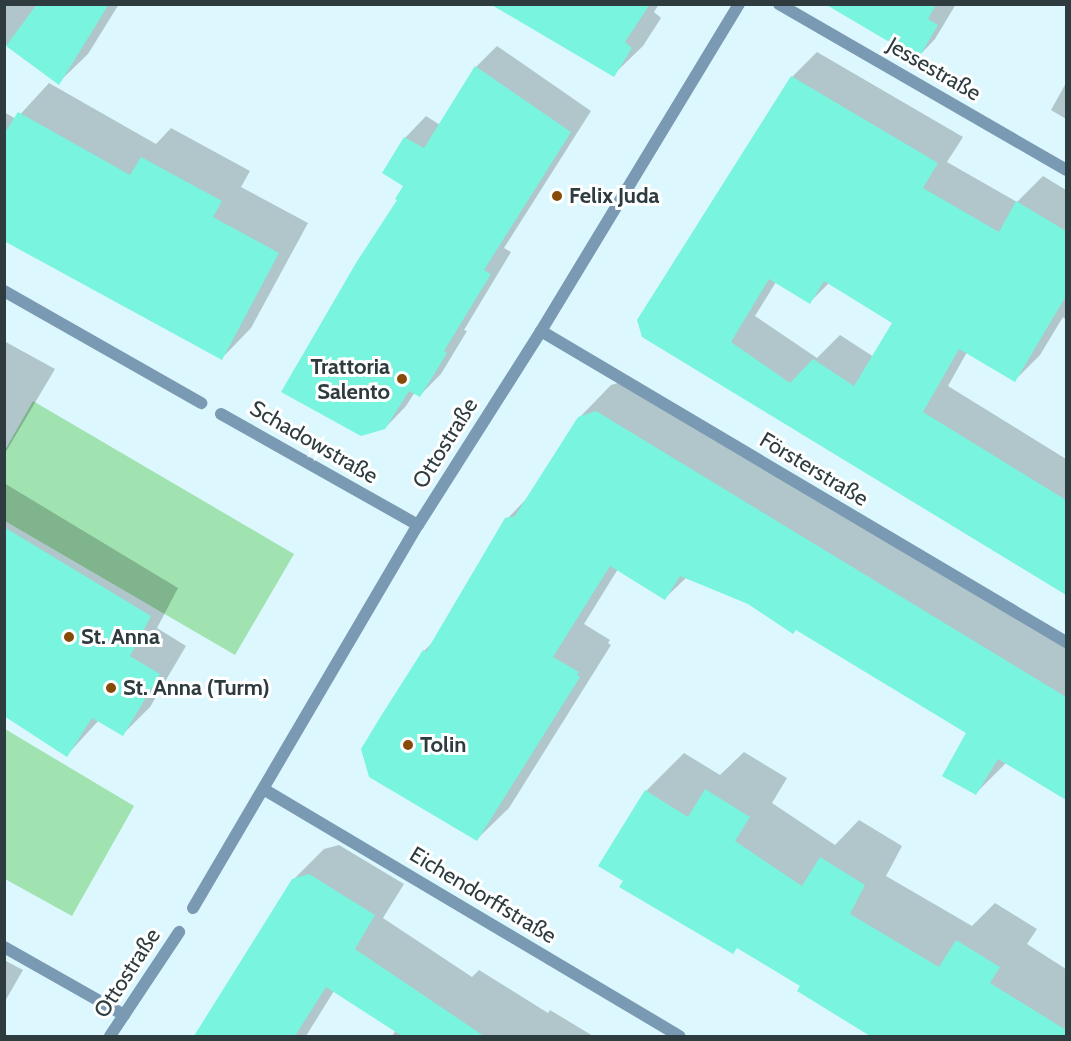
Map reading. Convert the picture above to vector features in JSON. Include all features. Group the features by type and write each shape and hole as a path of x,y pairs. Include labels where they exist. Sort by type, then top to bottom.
{"street":[{"name":"Ottostraße","path":"193,908 265,790 418,525 540,331 739,4"},
{"name":"Jessestraße","path":"779,4 1066,170"},
{"path":"4,291 201,403"},
{"name":"Försterstraße","path":"540,331 1066,642"},
{"name":"Schadowstraße","path":"221,414 418,525"},
{"name":"Eichendorffstraße","path":"265,790 679,1036"},
{"name":"Ottostraße","path":"110,1036 178,932"},
{"path":"4,947 124,1015"}],"green space":[{"path":"33,401 294,554 235,655 5,521 5,450"},
{"path":"5,729 134,806 72,916 5,879"}],"building":[{"path":"37,4 109,4 59,85 6,46"},
{"path":"490,4 650,4 625,42 632,48 614,77"},
{"path":"825,4 936,4 928,19 938,25 918,59"},
{"path":"475,66 571,132 484,270 491,274 444,351 447,353 420,397 409,391 385,429 361,436 281,392 356,263 397,200 395,199 403,186 382,173 404,137 424,148"},
{"path":"791,76 938,163 923,188 999,232 1016,201 1066,231 1066,296 1015,382 959,349 923,412 1066,500 1066,595 642,337 637,320","holes":["769,279 810,304 824,281 892,323 854,386 813,359 790,383 731,342"]},
{"path":"18,112 130,175 141,157 222,201 213,217 279,253 222,360 4,241 4,134"},
{"path":"596,411 1066,697 1066,800 998,759 976,795 942,776 966,733 796,630 793,634 748,604 680,576 665,600 610,566 553,657 579,672 577,675 580,677 477,841 369,777 361,749 381,716 423,650 426,652 505,518 515,516 578,417"},
{"name":"St. Anna","path":"4,527 151,616 130,656 160,674 123,736 92,718 67,757 4,716"},
{"path":"705,789 750,817 735,841 802,886 820,857 865,885 850,914 939,967 956,940 1000,967 990,983 1066,1030 1066,1036 870,1036 797,991 800,986 737,948 733,954 619,887 623,881 598,866 645,790 688,817"},
{"path":"309,874 375,915 355,949 484,1036 402,1036 326,987 295,1036 194,1036 292,879"}],"place":[{"name":"Felix Juda","path":"557,196"},
{"name":"Trattoria Salento","path":"402,379"},
{"name":"St. Anna","path":"69,637"},
{"name":"St. Anna (Turm)","path":"111,688"},
{"name":"Tolin","path":"408,745"}]}
